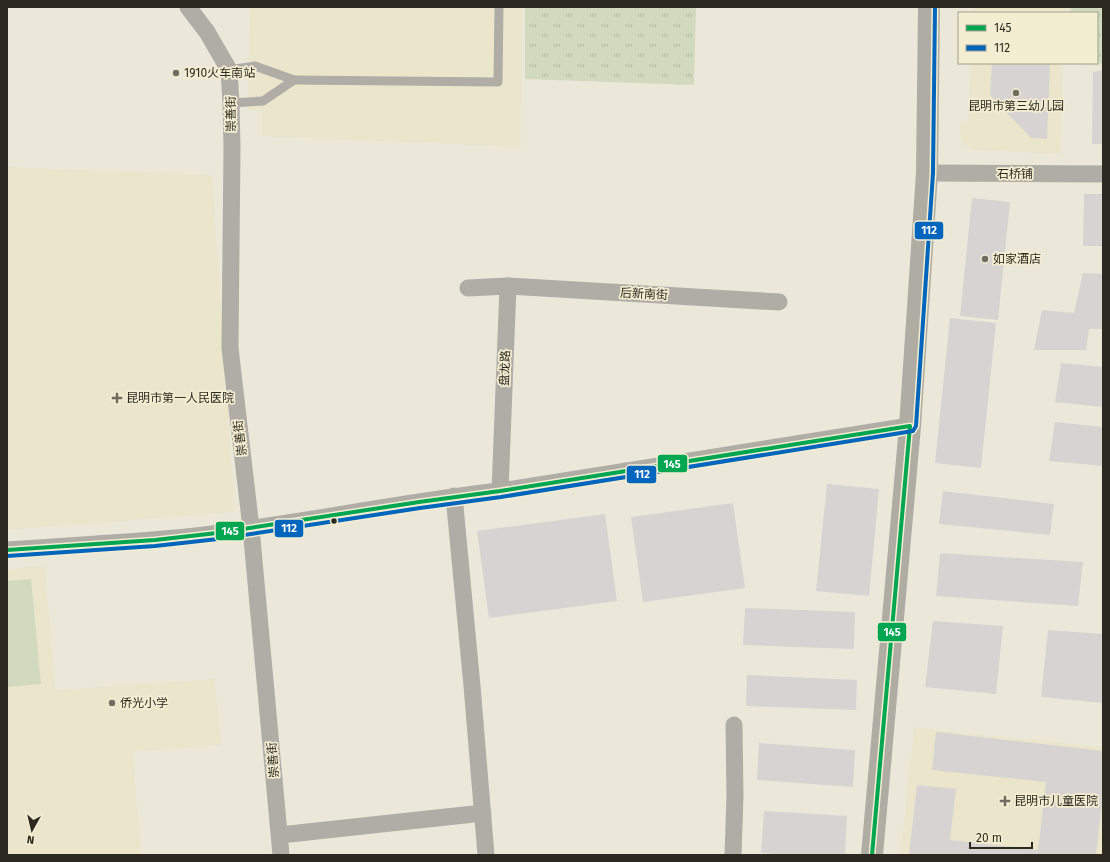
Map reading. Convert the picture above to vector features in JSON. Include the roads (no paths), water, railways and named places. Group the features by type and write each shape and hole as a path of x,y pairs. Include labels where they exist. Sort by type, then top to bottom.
{"street":[{"name":"崇善街","path":"188,7 207,32 229,70 231,103 230,348 251,528 281,855"},
{"path":"872,855 910,426 927,173 929,7"},
{"name":"石桥铺","path":"927,173 1103,174"},
{"path":"468,288 508,286"},
{"name":"后新南街","path":"508,286 779,302"},
{"name":"盘龙路","path":"500,491 508,286"},
{"path":"7,550 176,538 251,528 335,516 454,496 500,491 910,426"},
{"path":"454,496 486,855"},
{"path":"733,855 735,796 734,725"},
{"path":"280,835 483,813"}],"lane":[{"path":"229,70 255,66 294,80 498,82 499,7"},
{"path":"231,103 263,101 294,80"}],"place":[{"name":"1910火车南站","path":"176,73"},
{"name":"昆明市第三幼儿园","path":"1016,93"},
{"name":"如家酒店","path":"985,259"},
{"name":"昆明市第一人民医院","path":"117,398"},
{"name":"侨光小学","path":"112,703"},
{"name":"昆明市儿童医院","path":"1005,801"}]}
